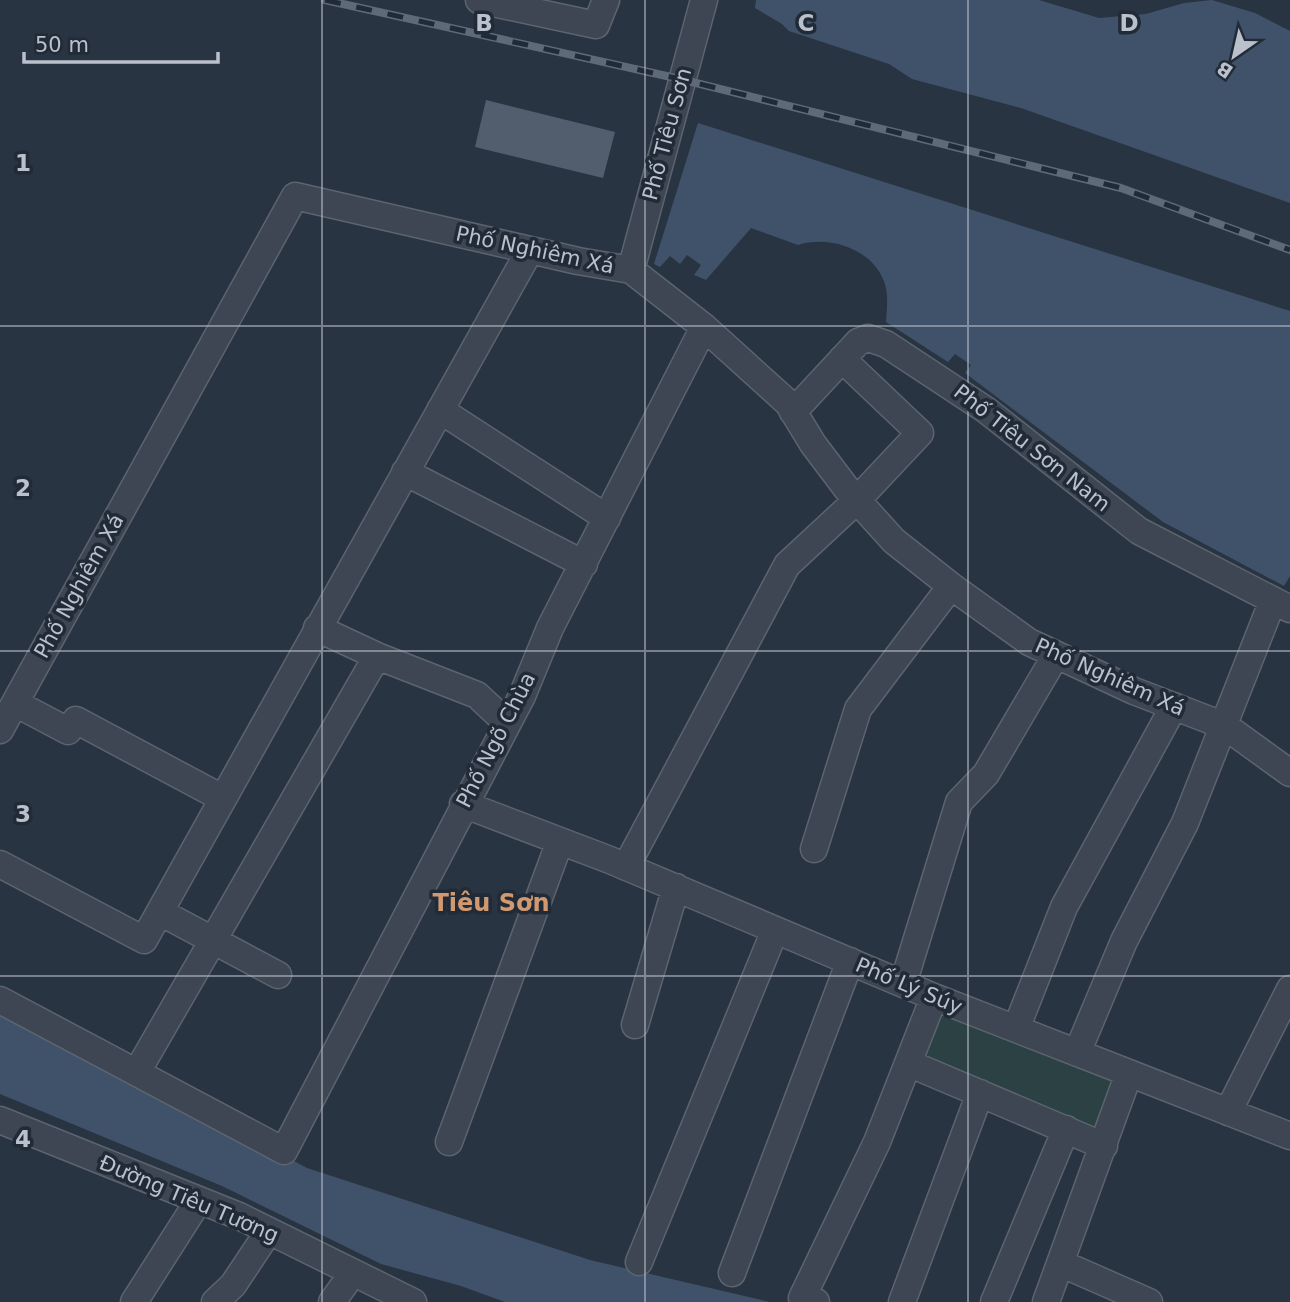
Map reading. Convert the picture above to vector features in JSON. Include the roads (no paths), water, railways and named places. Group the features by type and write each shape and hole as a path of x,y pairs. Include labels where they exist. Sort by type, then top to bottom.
{"street":[{"path":"479,0 596,25 606,0"},
{"name":"Phố Tiêu Sơn","path":"631,270 704,0"},
{"name":"Phố Nghiêm Xá","path":"0,730 295,196 530,250 631,270 704,327 788,402 813,444 857,500 894,541 951,586 1030,642 1225,726 1290,773"},
{"path":"0,864 144,940 530,250"},
{"name":"Phố Ngõ Chùa","path":"137,1072 284,1151 507,723 704,327"},
{"name":"Phố Tiêu Sơn Nam","path":"793,412 863,338 894,347 986,410 1139,531 1282,604"},
{"path":"626,867 787,565 857,500 920,433 842,359"},
{"path":"440,410 607,518"},
{"path":"405,472 584,564"},
{"path":"814,849 858,709 951,586"},
{"path":"1077,1053 1124,941 1185,823 1225,726 1282,604"},
{"path":"317,628 377,656 477,695 507,723"},
{"path":"903,984 959,802 986,774 1056,655"},
{"path":"0,1000 137,1072 377,656"},
{"path":"15,703 68,731 76,720 222,798"},
{"path":"1016,1029 1064,907 1174,706"},
{"name":"Phố Lý Súy","path":"463,804 676,887 934,997 1290,1136"},
{"path":"449,1142 560,841"},
{"path":"635,1025 676,887"},
{"path":"160,912 278,975"},
{"path":"639,1262 775,929"},
{"path":"732,1273 850,961"},
{"path":"1228,1112 1290,989"},
{"path":"809,1300 877,1142 934,997"},
{"path":"908,1063 1104,1146"},
{"path":"1046,1302 1129,1073"},
{"path":"902,1302 980,1093"},
{"name":"Đường Tiêu Tương","path":"0,1120 199,1200 269,1231 413,1302"},
{"path":"994,1302 1066,1129"},
{"path":"134,1302 199,1200"},
{"path":"215,1302 233,1285 269,1231"},
{"path":"1060,1263 1149,1302"},
{"path":"332,1302 352,1274"}],"water":[{"path":"756,0 1039,0 1099,18 1146,14 1184,3 1212,0 1255,13 1290,31 1290,203 1021,108 912,79 889,64 789,31 755,8"},
{"path":"698,123 1290,311 1290,576 1284,586 1163,522 965,373 971,365 955,354 948,362 886,322 885,284 877,268 858,252 835,243 810,242 798,245 751,228 706,280 694,275 701,265 687,255 680,264 670,256 660,267 654,264"},
{"path":"0,1006 307,1168 590,1260 770,1302 505,1302 461,1286 381,1264 222,1186 0,1094"}],"railway":[{"path":"325,0 680,79 1121,188 1290,250"}],"district":[{"name":"Tiêu Sơn","path":"491,903"}]}
